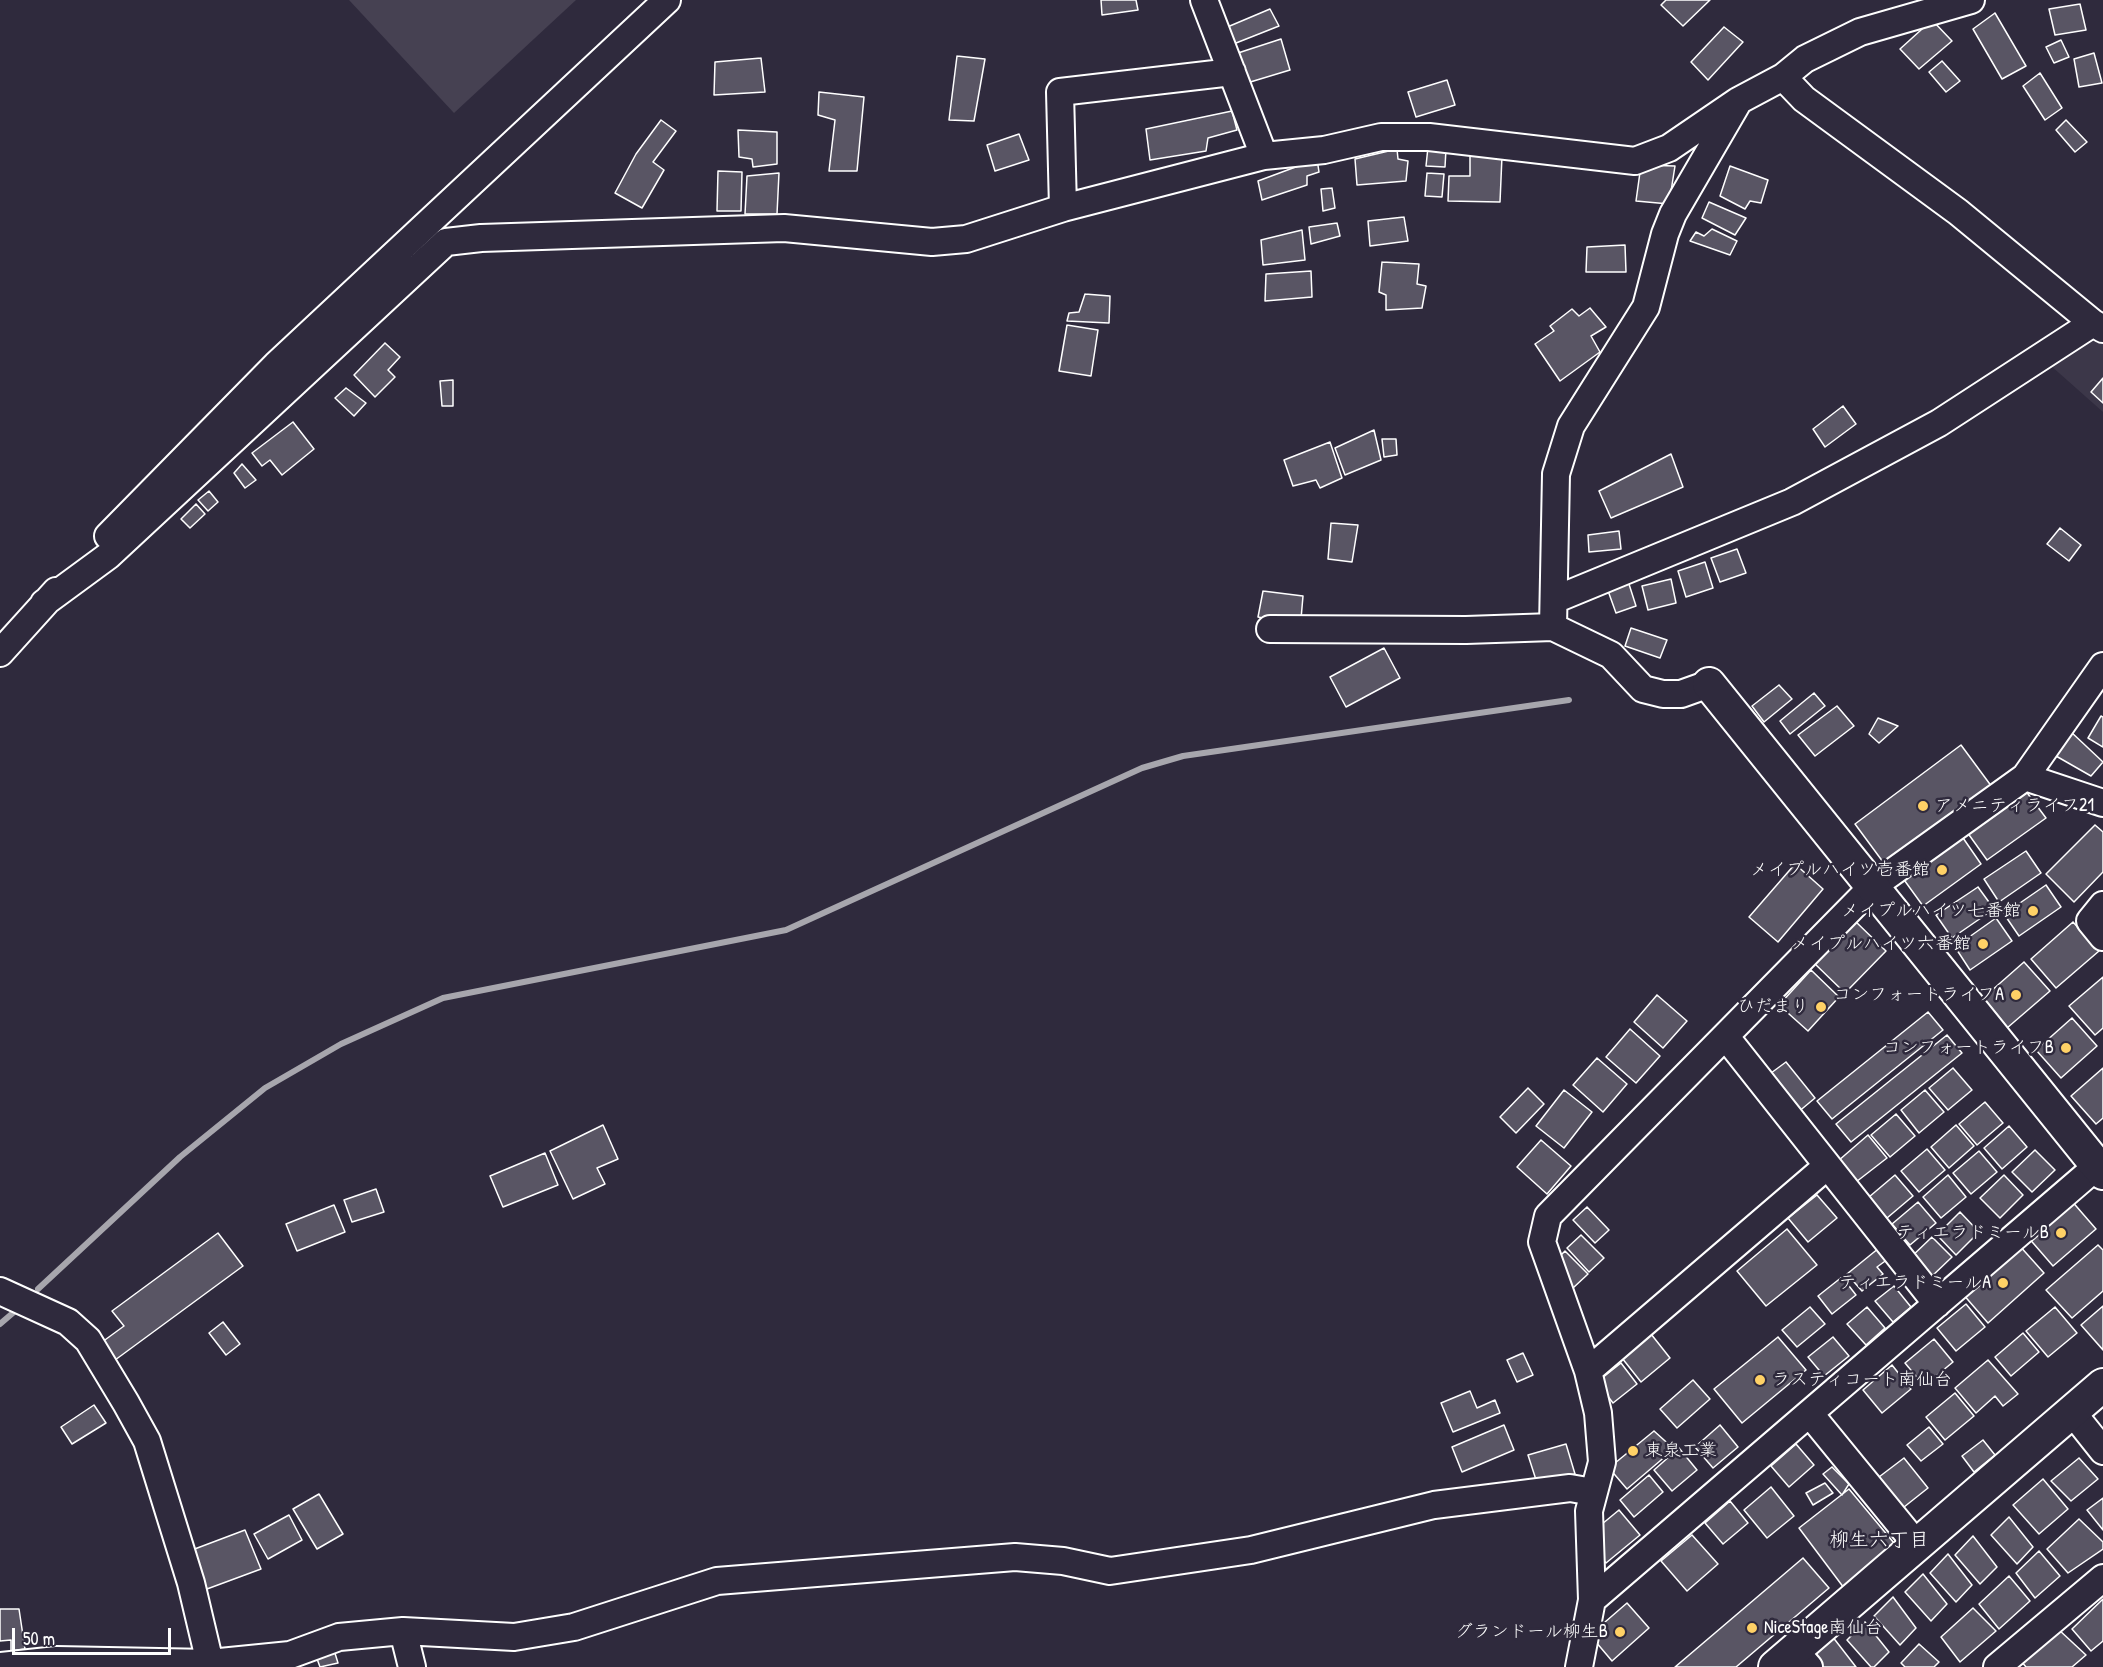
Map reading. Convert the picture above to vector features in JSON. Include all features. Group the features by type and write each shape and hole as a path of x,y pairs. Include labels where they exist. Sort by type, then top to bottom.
{"street":[{"path":"0,653 44,603 276,365 667,0"},
{"path":"1204,0 1264,156"},
{"path":"44,603 108,556 446,242 481,238 784,228 932,242 966,239 1063,208 1264,156 1324,150 1382,136 1429,137 1635,161 1669,148 1738,101 1782,77 1805,59 1860,32 1971,0"},
{"path":"1063,208 1060,92 1232,72"},
{"path":"1554,600 1792,502 1939,423 2098,326 1958,212 1804,99 1782,77"},
{"path":"1553,627 1556,474 1571,426 1646,307 1665,234 1673,214 1738,101"},
{"path":"1270,629 1490,630 1553,627 1611,655 1642,689 1663,694 1681,694 1709,684 2101,1167 1937,1304 1592,1600"},
{"path":"1579,1667 1592,1600 1589,1511 1602,1462 1598,1413 1588,1371 1542,1242 1548,1216 1873,886 2025,777 2103,666"},
{"path":"2025,777 2103,803"},
{"path":"2103,905 2090,921 2103,937"},
{"path":"1726,1037 1826,1167 1937,1304"},
{"path":"1588,1371 1826,1167"},
{"path":"0,1291 68,1322 88,1340 126,1403 147,1441 191,1583 210,1663"},
{"path":"1793,1661 1917,1545 2103,1385"},
{"path":"2072,1412 2103,1451"},
{"path":"1810,1414 1917,1545"},
{"path":"0,1666 57,1660 210,1663 290,1655 339,1637 403,1631 514,1637 574,1626 717,1581 793,1573 1015,1557 1064,1561 1110,1572 1251,1550 1434,1505 1570,1488 1593,1492"},
{"path":"1997,1667 2103,1578"},
{"path":"403,1631 412,1667"}],"shaded area":[{"path":"349,0 576,0 454,113"},
{"path":"2087,337 2103,344 2103,412 2050,365"}],"building":[{"path":"1101,0 1136,0 1138,10 1102,15"},
{"path":"1666,0 1710,0 1683,26 1661,5"},
{"path":"2080,4 2086,30 2055,35 2049,9"},
{"path":"1270,9 1279,26 1231,45 1225,28"},
{"path":"1995,13 2026,66 2002,79 1973,29"},
{"path":"1932,20 1952,41 1919,69 1900,49"},
{"path":"1724,27 1743,42 1708,80 1691,62"},
{"path":"1281,39 1290,70 1247,83 1238,53"},
{"path":"2061,40 2069,57 2054,63 2046,47"},
{"path":"2094,53 2102,83 2079,87 2074,59"},
{"path":"957,56 985,59 974,121 949,120"},
{"path":"761,58 765,92 714,95 715,62"},
{"path":"1942,61 1960,81 1946,92 1929,72"},
{"path":"2040,73 2062,108 2045,120 2023,86"},
{"path":"1447,80 1455,105 1416,117 1408,92"},
{"path":"819,92 864,97 857,171 829,171 835,120 818,115"},
{"path":"1232,111 1237,130 1208,138 1206,151 1150,160 1146,129"},
{"path":"661,120 676,131 653,162 664,170 642,208 615,193 636,154"},
{"path":"2066,120 2087,142 2075,152 2056,130"},
{"path":"738,130 777,132 777,164 753,167 752,159 739,157"},
{"path":"1019,134 1029,160 995,171 987,145"},
{"path":"1428,147 1446,149 1445,167 1426,166"},
{"path":"1397,149 1398,159 1408,161 1406,181 1357,185 1355,159"},
{"path":"1470,155 1502,156 1500,202 1448,201 1449,176 1470,176"},
{"path":"1317,159 1319,172 1307,176 1307,185 1262,200 1258,181"},
{"path":"1641,165 1675,166 1669,204 1636,201"},
{"path":"1730,166 1768,180 1761,203 1750,201 1745,209 1720,196"},
{"path":"718,171 742,172 741,211 717,211"},
{"path":"779,173 777,214 745,214 747,176"},
{"path":"1427,173 1444,174 1442,197 1425,196"},
{"path":"1332,188 1335,208 1323,211 1321,189"},
{"path":"1709,202 1746,218 1735,235 1702,218"},
{"path":"1404,217 1408,241 1370,246 1368,221"},
{"path":"1337,223 1340,236 1311,244 1309,227"},
{"path":"1712,229 1737,241 1730,255 1690,241 1696,232 1704,236"},
{"path":"1302,230 1305,260 1263,265 1261,240"},
{"path":"1625,245 1626,272 1586,272 1587,247"},
{"path":"1382,262 1419,264 1417,284 1426,286 1422,308 1386,310 1386,295 1379,292"},
{"path":"1311,271 1312,297 1265,301 1266,274"},
{"path":"1085,294 1110,296 1109,323 1067,321 1069,313 1079,312"},
{"path":"1590,308 1606,327 1591,336 1600,352 1560,381 1535,344 1554,331 1550,326 1572,309 1579,316"},
{"path":"1067,325 1098,330 1091,376 1059,371"},
{"path":"385,343 400,357 388,370 395,377 375,397 354,375"},
{"path":"2103,378 2103,403 2091,392"},
{"path":"453,380 453,406 442,406 440,381"},
{"path":"346,388 366,403 354,416 335,398"},
{"path":"1843,406 1856,424 1825,447 1813,429"},
{"path":"293,422 314,449 282,475 270,460 262,466 252,453"},
{"path":"1374,430 1381,460 1345,475 1335,448"},
{"path":"1382,439 1396,439 1397,455 1384,457"},
{"path":"1330,442 1342,478 1320,488 1316,480 1293,486 1284,460"},
{"path":"1671,454 1683,487 1611,518 1599,491"},
{"path":"242,464 256,480 245,488 234,473"},
{"path":"209,491 218,502 208,511 198,500"},
{"path":"196,504 205,514 190,528 181,519"},
{"path":"1331,523 1358,525 1352,562 1328,559"},
{"path":"2060,528 2081,545 2069,561 2047,544"},
{"path":"1619,531 1621,549 1589,552 1588,535"},
{"path":"1737,549 1746,573 1720,582 1711,558"},
{"path":"1705,562 1713,588 1686,597 1678,571"},
{"path":"1671,579 1676,603 1648,610 1642,586"},
{"path":"1628,581 1636,606 1616,613 1607,588"},
{"path":"1263,591 1303,596 1301,619 1290,624 1258,617"},
{"path":"1631,628 1667,640 1660,658 1625,646"},
{"path":"1384,648 1400,678 1346,707 1330,677"},
{"path":"1779,685 1792,699 1764,722 1752,706"},
{"path":"1814,693 1825,706 1790,734 1780,721"},
{"path":"1837,706 1854,726 1815,756 1798,735"},
{"path":"2101,716 2103,717 2103,747 2088,738"},
{"path":"1878,718 1898,726 1879,743 1869,734"},
{"path":"2070,731 2103,762 2091,776 2056,756"},
{"name":"アメニティライフ21","path":"1961,745 1992,787 1886,866 1855,824"},
{"path":"2025,790 2046,818 1987,860 1967,832"},
{"path":"2095,825 2103,832 2103,872 2074,902 2046,874"},
{"name":"メイプルハイツ壱番館","path":"1961,835 1981,864 1923,906 1902,877"},
{"path":"2026,851 2041,873 1999,902 1984,879"},
{"path":"1795,864 1823,889 1778,942 1749,917"},
{"name":"メイプルハイツ七番館","path":"2046,885 2061,907 2019,936 2004,914"},
{"path":"1978,887 1994,909 1952,938 1936,915"},
{"name":"メイプルハイツ六番館","path":"1996,918 2012,941 1970,970 1955,947"},
{"path":"1855,921 1886,951 1845,993 1814,963"},
{"path":"2073,922 2099,951 2056,988 2031,959"},
{"name":"コンフォートライフA","path":"2024,962 2050,991 2007,1028 1982,999"},
{"path":"1811,970 1839,997 1808,1031 1779,1005"},
{"path":"2103,977 2103,1028 2095,1035 2069,1006"},
{"path":"1657,995 1687,1021 1663,1048 1634,1022"},
{"path":"1928,1012 1943,1030 1832,1119 1817,1101"},
{"name":"コンフォートライフB","path":"2072,1018 2097,1046 2061,1078 2036,1050"},
{"path":"1630,1029 1660,1056 1636,1083 1606,1057"},
{"path":"1947,1035 1962,1053 1851,1142 1836,1124"},
{"path":"1597,1058 1627,1084 1603,1112 1573,1085"},
{"path":"1786,1062 1815,1098 1797,1113 1767,1076"},
{"path":"1953,1068 1972,1090 1948,1110 1929,1088"},
{"path":"2103,1068 2103,1118 2096,1124 2071,1096"},
{"path":"1528,1088 1544,1104 1516,1133 1500,1117"},
{"path":"1564,1090 1592,1112 1564,1148 1536,1126"},
{"path":"1925,1090 1944,1112 1919,1133 1901,1110"},
{"path":"1985,1102 2003,1123 1977,1145 1959,1124"},
{"path":"1896,1114 1915,1136 1890,1157 1871,1135"},
{"path":"603,1125 618,1159 597,1168 605,1184 573,1199 550,1151"},
{"path":"1956,1125 1974,1146 1949,1168 1931,1147"},
{"path":"2009,1126 2027,1147 2002,1169 1984,1148"},
{"path":"1868,1135 1887,1158 1856,1182 1838,1161"},
{"path":"1541,1140 1571,1166 1547,1194 1517,1167"},
{"path":"1927,1149 1945,1170 1919,1192 1901,1171"},
{"path":"2035,1150 2055,1170 2032,1192 2012,1172"},
{"path":"1979,1151 1997,1172 1971,1194 1953,1173"},
{"path":"545,1153 558,1185 503,1207 490,1176"},
{"path":"1895,1175 1913,1196 1887,1218 1869,1197"},
{"path":"1948,1175 1966,1197 1941,1218 1923,1197"},
{"path":"2004,1175 2023,1195 2000,1218 1980,1198"},
{"path":"376,1189 384,1212 352,1222 344,1200"},
{"path":"1817,1195 1837,1218 1808,1242 1788,1218"},
{"name":"ティエラドミールB","path":"2070,1199 2096,1229 2053,1266 2027,1236"},
{"path":"1918,1202 1936,1223 1910,1245 1892,1224"},
{"path":"334,1205 345,1232 297,1251 286,1224"},
{"path":"1587,1207 1609,1230 1595,1243 1573,1220"},
{"path":"1960,1212 1979,1232 1956,1255 1937,1235"},
{"path":"1787,1229 1817,1265 1766,1306 1737,1271"},
{"path":"218,1233 243,1266 111,1363 98,1345 124,1326 112,1311"},
{"path":"1581,1235 1604,1258 1589,1272 1567,1248"},
{"path":"1932,1237 1952,1257 1929,1279 1909,1259"},
{"name":"ティエラドミールA","path":"2018,1244 2044,1273 1988,1323 1962,1293"},
{"path":"2098,1245 2103,1250 2103,1291 2072,1318 2046,1290"},
{"path":"1879,1248 1888,1259 1877,1267 1883,1274 1862,1291 1847,1274"},
{"path":"1565,1251 1588,1274 1573,1288 1551,1265"},
{"path":"1842,1277 1856,1295 1832,1314 1818,1296"},
{"path":"1894,1286 1911,1307 1893,1322 1875,1301"},
{"path":"1966,1304 1985,1327 1956,1351 1937,1328"},
{"path":"2103,1306 2103,1350 2081,1325"},
{"path":"1810,1307 1825,1324 1797,1347 1782,1330"},
{"path":"1867,1307 1885,1328 1866,1345 1847,1324"},
{"path":"2055,1307 2077,1333 2048,1357 2026,1331"},
{"path":"223,1322 240,1344 226,1355 209,1333"},
{"path":"2023,1333 2039,1352 2011,1376 1995,1357"},
{"path":"1651,1334 1670,1358 1641,1382 1622,1358"},
{"name":"ラスティコート南仙台","path":"1778,1337 1806,1370 1742,1423 1714,1389"},
{"path":"1833,1337 1849,1356 1824,1376 1808,1357"},
{"path":"1934,1339 1953,1362 1924,1386 1905,1363"},
{"path":"1523,1353 1533,1375 1517,1382 1507,1360"},
{"path":"1988,1360 2018,1394 2003,1406 1995,1396 1976,1413 1955,1388"},
{"path":"1621,1363 1637,1384 1613,1403 1597,1382"},
{"path":"1892,1365 1911,1389 1882,1413 1863,1390"},
{"path":"1693,1380 1710,1399 1677,1428 1660,1409"},
{"path":"1470,1391 1477,1408 1495,1400 1500,1413 1453,1432 1441,1403"},
{"path":"1955,1393 1974,1416 1945,1440 1926,1417"},
{"path":"94,1405 106,1423 72,1444 61,1427"},
{"path":"1504,1425 1514,1450 1462,1472 1452,1447"},
{"path":"1720,1425 1738,1447 1713,1468 1695,1447"},
{"path":"1929,1427 1943,1444 1921,1461 1907,1445"},
{"path":"1654,1431 1674,1449 1627,1489 1609,1468"},
{"path":"1983,1440 1995,1455 1974,1472 1962,1456"},
{"path":"1566,1444 1575,1474 1538,1486 1528,1455"},
{"path":"1796,1444 1814,1465 1789,1487 1771,1466"},
{"path":"1679,1448 1697,1470 1672,1491 1654,1470"},
{"path":"1904,1458 1928,1488 1899,1511 1875,1480"},
{"path":"2079,1458 2098,1479 2071,1501 2051,1481"},
{"path":"1832,1467 1849,1484 1842,1495 1823,1474"},
{"path":"1649,1475 1663,1492 1634,1517 1620,1500"},
{"path":"2043,1479 2068,1509 2039,1534 2013,1505"},
{"path":"1825,1483 1833,1493 1813,1505 1806,1493"},
{"path":"1771,1487 1794,1516 1767,1538 1744,1510"},
{"path":"1849,1489 1894,1543 1844,1588 1799,1528"},
{"path":"319,1494 343,1534 317,1549 293,1509"},
{"path":"2103,1498 2103,1530 2087,1510"},
{"path":"1730,1501 1748,1523 1723,1544 1705,1523"},
{"path":"1619,1510 1640,1535 1606,1563 1595,1550 1596,1529"},
{"path":"289,1515 302,1540 268,1559 254,1534"},
{"path":"2009,1517 2033,1547 2017,1564 1991,1535"},
{"path":"2079,1519 2103,1542 2103,1549 2068,1573 2047,1549"},
{"path":"245,1530 261,1569 207,1589 192,1550"},
{"path":"1692,1535 1718,1564 1687,1591 1661,1561"},
{"path":"1973,1536 1997,1567 1980,1584 1955,1555"},
{"path":"2039,1551 2060,1576 2035,1598 2016,1573"},
{"path":"1948,1554 1972,1585 1956,1602 1930,1573"},
{"name":"NiceStage南仙台","path":"1803,1558 1829,1588 1736,1667 1675,1667"},
{"path":"1923,1574 1947,1604 1931,1621 1905,1592"},
{"path":"2009,1576 2030,1601 1999,1629 1979,1604"},
{"path":"1893,1597 1916,1628 1900,1645 1874,1616"},
{"path":"2103,1599 2103,1641 2091,1651 2072,1629"},
{"name":"グランドール柳生B","path":"1627,1603 1649,1628 1612,1661 1590,1635"},
{"path":"1973,1608 1996,1631 1960,1662 1941,1637"},
{"path":"0,1609 19,1609 25,1649 11,1651 11,1640 0,1641"},
{"path":"1865,1622 1889,1652 1874,1667 1871,1667 1847,1640"},
{"path":"2058,1629 2086,1655 2072,1667 2026,1667 2021,1661"},
{"path":"1832,1636 1856,1667 1818,1667 1810,1658"},
{"path":"1919,1644 1939,1662 1934,1667 1905,1667 1901,1663"},
{"path":"334,1650 338,1663 320,1667 316,1656"}],"waterway":[{"path":"38,1289 180,1157 265,1088 341,1044 443,998 786,930 1142,768 1183,756 1569,700"},
{"path":"0,1324 14,1312"}],"place":[{"name":"アメニティライフ21","path":"1923,806"},
{"name":"メイプルハイツ壱番館","path":"1942,870"},
{"name":"メイプルハイツ七番館","path":"2033,911"},
{"name":"メイプルハイツ六番館","path":"1983,944"},
{"name":"コンフォートライフA","path":"2016,995"},
{"name":"ひだまり","path":"1821,1007"},
{"name":"コンフォートライフB","path":"2066,1048"},
{"name":"ティエラドミールB","path":"2061,1233"},
{"name":"ティエラドミールA","path":"2003,1283"},
{"name":"ラスティコート南仙台","path":"1760,1380"},
{"name":"東泉工業","path":"1633,1451"},
{"name":"NiceStage南仙台","path":"1752,1628"},
{"name":"グランドール柳生B","path":"1620,1632"}],"district":[{"name":"柳生六丁目","path":"1879,1541"}]}
